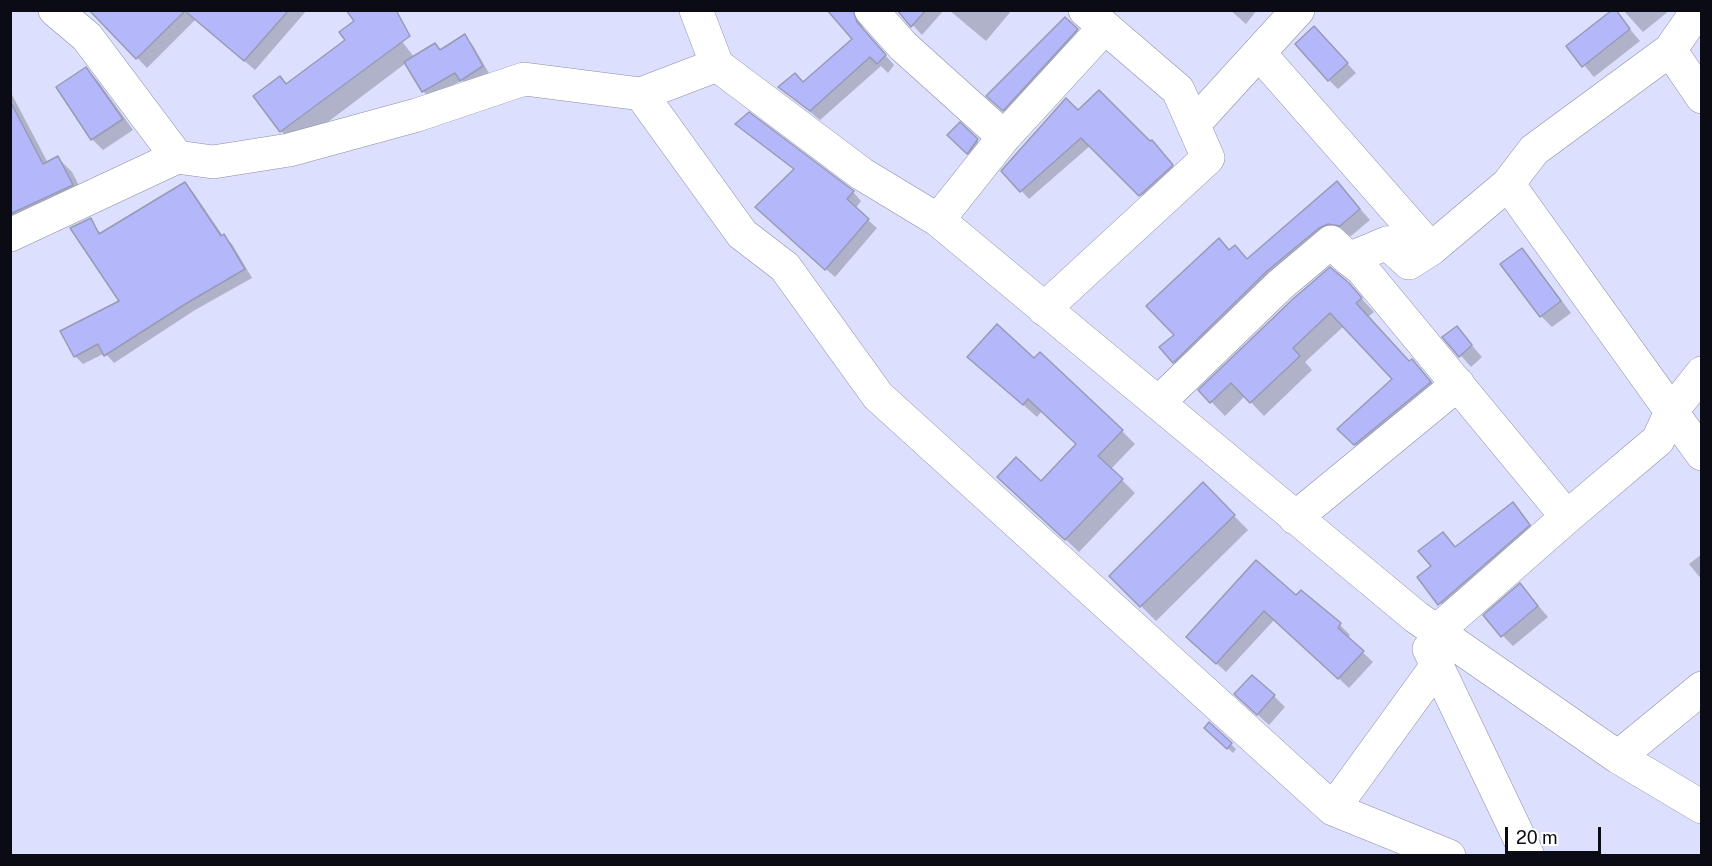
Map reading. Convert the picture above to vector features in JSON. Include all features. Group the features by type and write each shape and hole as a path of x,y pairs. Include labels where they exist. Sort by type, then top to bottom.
{"street":[{"path":"55,10 87,37 177,157"},
{"path":"696,10 717,65 862,174 938,220 1295,518 1427,624 1618,757 1701,807"},
{"path":"871,10 903,46 1004,137"},
{"path":"1194,124 1298,10"},
{"path":"1349,260 1387,243 1409,263 1431,249 1508,184 1534,150 1670,50 1698,10"},
{"path":"938,220 1095,19 1178,90 1208,158 1044,309"},
{"path":"1670,50 1701,97"},
{"path":"1259,52 1431,249"},
{"path":"10,235 177,157 213,162 289,150 417,115 524,79 641,94 717,65"},
{"path":"641,94 742,234 785,267 878,396 1333,809 1449,855"},
{"path":"1508,184 1701,454"},
{"path":"1158,403 1280,285 1331,242 1349,260 1362,268 1567,517"},
{"path":"1427,624 1567,517 1658,440 1671,412 1701,374"},
{"path":"1295,518 1458,384"},
{"path":"1427,624 1436,667 1528,855"},
{"path":"1333,809 1436,667"},
{"path":"1618,757 1701,688"}],"building":[{"path":"89,10 289,10 244,61 185,11 136,59"},
{"path":"346,10 396,10 410,36 280,132 253,96 280,76 286,84 345,40 339,32 354,21"},
{"path":"827,10 853,10 857,22 886,55 877,64 870,57 810,111 778,87 795,73 803,82 852,39"},
{"path":"897,10 926,10 911,27"},
{"path":"1612,10 1616,10 1630,29 1582,67 1566,46"},
{"path":"1065,17 1078,29 1003,111 986,96"},
{"path":"1314,26 1348,63 1328,81 1295,44"},
{"path":"465,34 483,66 460,81 455,73 422,92 404,62 435,43 440,50"},
{"path":"86,67 123,119 91,140 56,87"},
{"path":"1099,90 1150,141 1152,140 1173,165 1139,196 1081,138 1020,192 1001,171 1066,98 1078,110"},
{"path":"10,101 43,164 58,156 73,185 10,214"},
{"path":"749,112 854,191 847,199 869,219 825,270 755,207 794,169 735,124"},
{"path":"960,122 978,139 967,154 947,135"},
{"path":"1337,181 1360,209 1340,226 1328,224 1319,228 1267,271 1173,363 1159,347 1174,335 1146,306 1219,238 1229,250 1235,245 1247,259"},
{"path":"185,182 221,236 224,234 245,269 104,356 98,344 74,357 60,331 119,301 70,228 91,218 99,234"},
{"path":"1522,248 1561,301 1540,317 1500,264"},
{"path":"1330,267 1362,298 1356,303 1409,361 1412,359 1431,382 1354,445 1337,429 1392,379 1330,313 1293,348 1300,356 1250,403 1231,383 1210,403 1198,390 1293,299"},
{"path":"997,324 1034,358 1040,352 1123,430 1098,456 1123,479 1065,540 997,477 1016,457 1041,481 1076,444 1028,399 1023,405 967,357"},
{"path":"1457,326 1472,345 1459,357 1442,337"},
{"path":"1203,482 1235,515 1140,607 1109,576"},
{"path":"1513,502 1530,525 1438,605 1417,577 1431,566 1418,551 1443,532 1455,547"},
{"path":"1256,560 1296,595 1301,590 1341,623 1338,628 1364,651 1338,679 1264,611 1216,664 1186,637"},
{"path":"1520,583 1538,606 1501,637 1483,615"},
{"path":"1252,675 1275,695 1257,715 1234,694"},
{"path":"1209,722 1232,743 1227,749 1204,728"}]}
